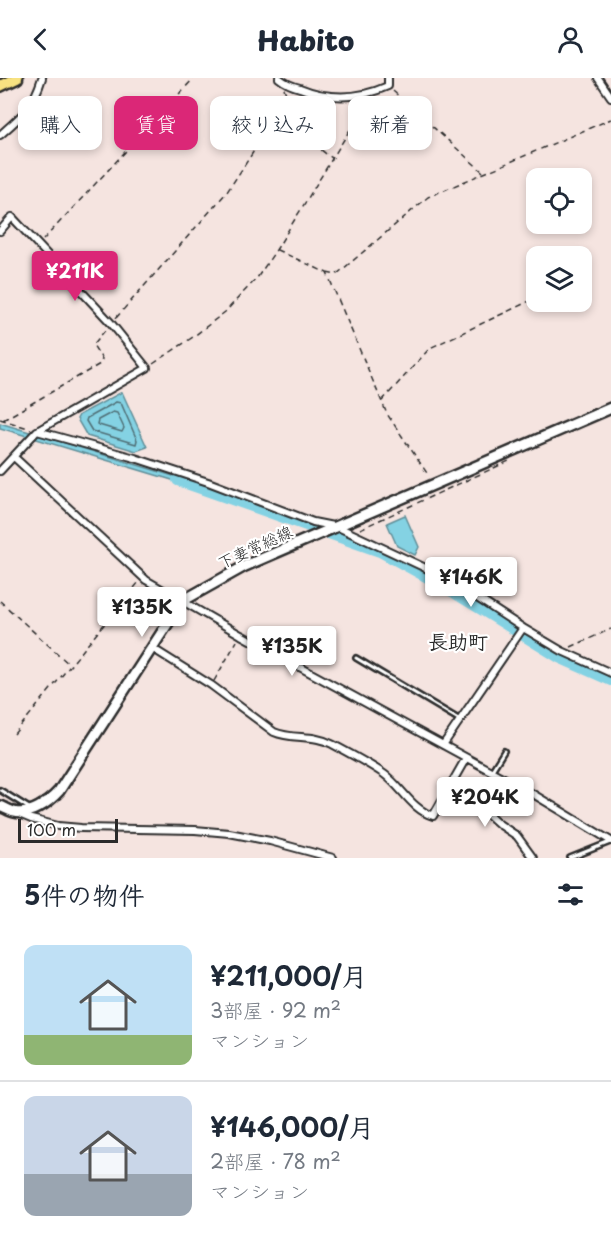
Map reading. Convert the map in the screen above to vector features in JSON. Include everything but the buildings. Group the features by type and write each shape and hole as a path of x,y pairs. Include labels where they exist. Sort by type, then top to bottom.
{"highway":[{"path":"0,86 17,78"}],"main road":[{"name":"下妻常総線","path":"16,813 32,810 49,802 59,791 182,602 245,566 611,408"},
{"path":"0,806 16,813"}],"street":[{"path":"0,135 23,115 35,99 42,78"},
{"path":"281,80 308,92 342,97 364,95 388,86 388,78"},
{"path":"598,78 611,97"},
{"path":"0,231 12,217 111,323 147,368 36,431 0,471"},
{"path":"36,431 135,458 208,482 313,522 351,533 434,572 562,651 611,673"},
{"path":"14,457 143,577 182,602 533,795 611,841"},
{"path":"443,745 523,628"},
{"path":"152,648 211,685 274,732 283,736 321,739 384,774 415,806 433,816 466,758"},
{"path":"451,784 517,836 533,858"},
{"path":"16,813 58,826 203,830 248,836 333,858"}],"lane":[{"path":"356,658 461,721"},
{"path":"491,772 504,751"},
{"path":"0,790 32,810"},
{"path":"570,858 611,841"}],"path":[{"path":"39,245 194,78"},
{"path":"281,80 287,96"},
{"path":"388,86 484,173"},
{"path":"147,368 225,312 257,278 359,115 365,102 364,95"},
{"path":"276,250 336,275 428,197 611,119"},
{"path":"1,419 100,364 102,359 93,345 227,192 254,150"},
{"path":"322,150 332,158"},
{"path":"327,273 387,414 435,485"},
{"path":"381,402 430,348 526,303"},
{"path":"1,419 36,431"},
{"path":"351,533 518,457"},
{"path":"14,734 143,577"},
{"path":"0,601 70,666"},
{"path":"562,651 611,629"},
{"path":"211,685 241,635"}],"water":[{"path":"122,392 147,447 136,451 87,436 77,419 79,415"},
{"path":"0,423 193,482 192,486 0,428"},
{"path":"405,515 419,547 415,555 397,546 387,523"}],"waterway":[{"path":"178,480 380,551 444,586 559,657 611,680"}],"district":[{"name":"長助町","path":"458,642"}]}
